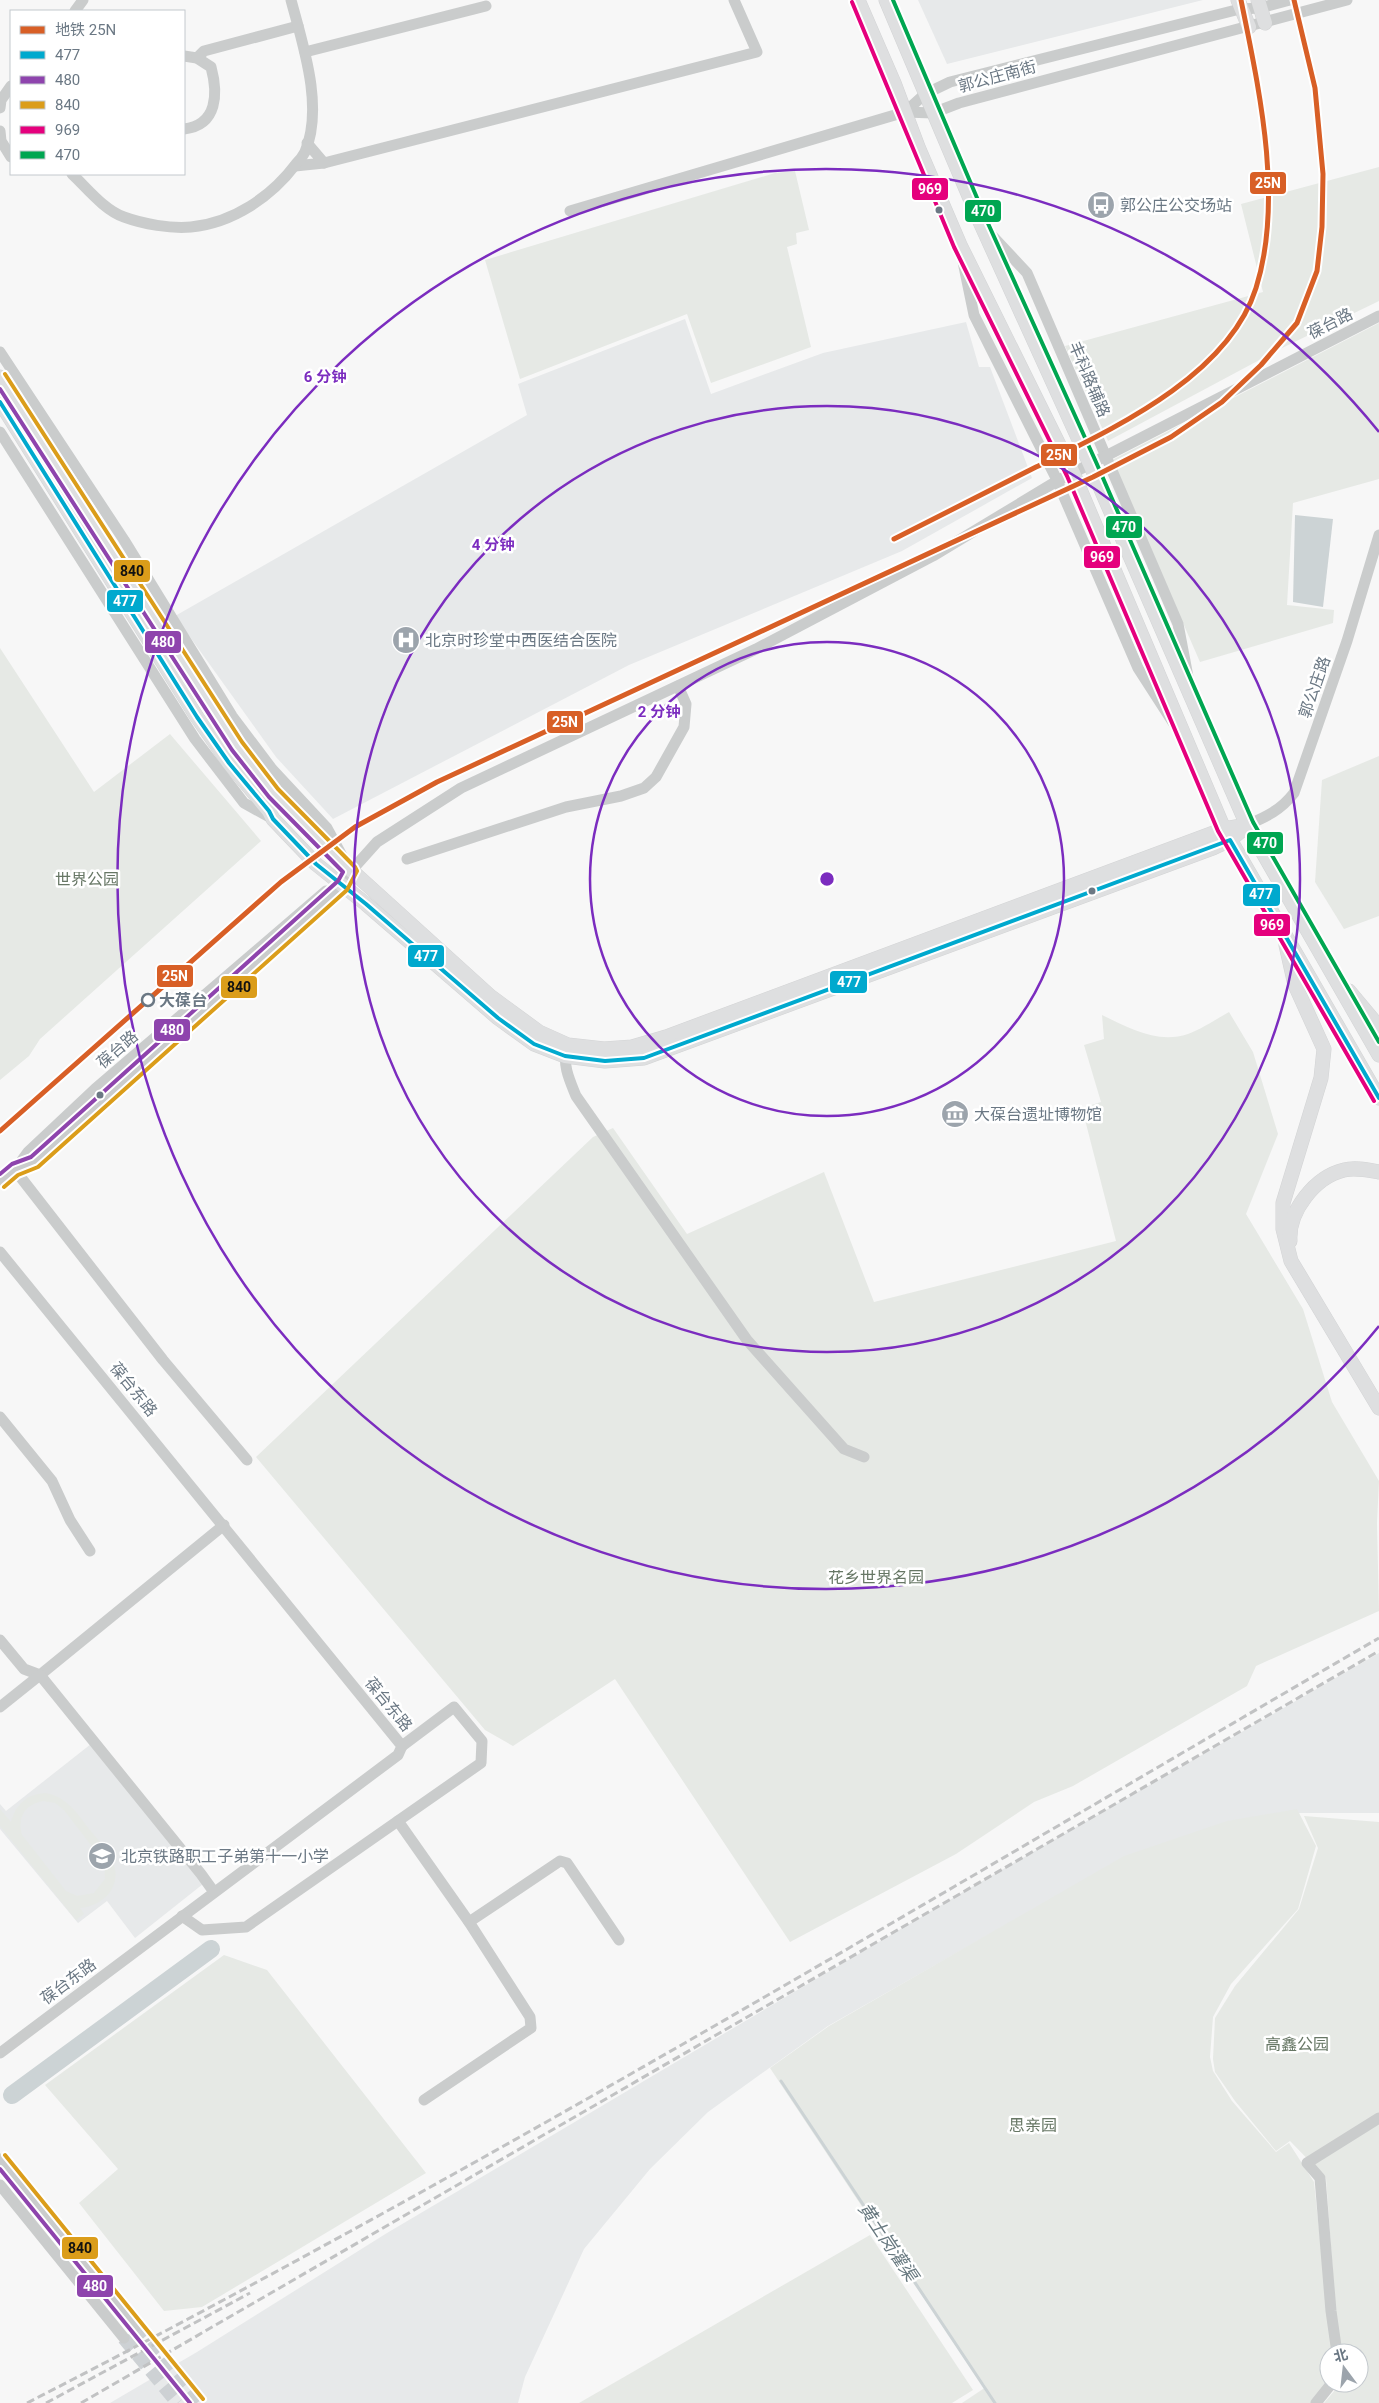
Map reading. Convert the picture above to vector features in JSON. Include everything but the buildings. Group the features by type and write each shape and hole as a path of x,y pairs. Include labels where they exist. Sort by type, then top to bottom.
{"main road":[{"path":"858,0 960,245 1073,473 1227,835 1379,1098"},
{"path":"886,0 980,222 1090,464 1247,825 1379,1056"},
{"path":"1239,4 1249,27"},
{"path":"1259,4 1265,23"},
{"path":"0,377 237,746 273,793 351,871 490,996 567,1050"},
{"path":"0,402 197,717 229,764 269,811 273,819 316,864 498,1018 534,1044 567,1050 585,1048 618,1049 666,1037 1227,835 1247,825"},
{"path":"1283,930 1295,985 1324,1049 1321,1078 1283,1202 1283,1229 1291,1261 1379,1408"},
{"path":"1324,961 1379,1027"},
{"path":"1291,1261 1289,1234 1295,1212 1308,1193 1325,1179 1343,1170 1365,1169 1379,1172"}],"street":[{"path":"73,175 100,201 123,217 160,225 191,227 228,218 254,204 274,190 305,153 311,123 312,93 305,52 291,0"},
{"path":"295,166 324,163 757,52 734,0"},
{"path":"905,112 925,94 950,82 1239,4 1259,4 1290,0"},
{"name":"郭公庄南街","path":"570,211 905,112 933,113 977,98 1347,0"},
{"path":"305,52 486,6"},
{"path":"197,58 204,51 298,26"},
{"path":"185,56 197,58 211,67 216,100 207,118 193,128 185,128"},
{"path":"0,108 1,100 10,87"},
{"path":"0,131 1,141 10,155"},
{"path":"307,143 324,163"},
{"name":"丰科路辅路","path":"980,222 1027,273 1178,624 1193,704"},
{"path":"960,245 974,315 1057,481 1138,668 1190,749"},
{"name":"葆台路","path":"0,1182 15,1170 28,1152 95,1089 340,883 377,842 461,788 756,649 933,556 1057,481 1379,316"},
{"path":"0,352 124,540 232,716 272,770 327,828 351,871"},
{"path":"0,432 195,740 244,803 273,819"},
{"name":"郭公庄路","path":"1247,825 1273,814 1285,805 1294,793 1347,642 1379,535"},
{"path":"407,859 566,808 621,796 644,788 656,777 684,727 686,704 678,686"},
{"path":"567,1050 568,1076 576,1096 747,1340 844,1449 864,1456"},
{"path":"15,1170 163,1360 247,1460"},
{"name":"葆台东路","path":"0,1252 402,1746 398,1755 0,2052"},
{"path":"0,1417 52,1481 70,1520 90,1552"},
{"path":"0,1707 224,1525"},
{"path":"0,1640 24,1668 40,1675 214,1892"},
{"path":"182,1916 202,1930 246,1927 481,1763 482,1741 454,1707 402,1746"},
{"path":"398,1821 470,1922 530,2017 530,2028 424,2100"},
{"path":"470,1922 560,1862 568,1863 619,1940"},
{"path":"1336,2343 1331,2311 1320,2178 1307,2164 1379,2118"},
{"path":"0,2159 135,2327"},
{"path":"0,2185 124,2338"},
{"path":"1316,2403 1324,2393"}],"shaded area":[{"path":"918,0 1203,0 947,64"},
{"path":"685,319 711,394 823,353 966,322 979,367 990,367 1032,478 902,551 629,665 333,819 276,757 175,616 527,415 518,384"},
{"path":"1295,515 1333,519 1323,607 1293,602"},
{"path":"1379,1653 1379,1813 1300,1813 1201,1831 1122,1859 828,2026 708,2112 650,2169 584,2249 525,2377 518,2403 110,2403 197,2352 387,2233 965,1891"},
{"name":"北京铁路职工子弟第十一小学","path":"91,1744 203,1884 135,1938 107,1901 78,1923 0,1829 0,1804 6,1811"}],"green space":[{"path":"1379,167 1379,301 1280,349 1108,441 1065,346 1263,292 1241,204"},
{"path":"795,171 809,230 796,233 797,244 787,247 811,347 711,383 687,314 520,379 485,260 775,173"},
{"path":"1379,323 1379,479 1293,503 1287,605 1334,610 1333,623 1200,662 1112,460"},
{"name":"世界公园","path":"0,648 94,792 170,734 261,841 40,1039 29,1056 0,1080"},
{"path":"1379,756 1379,916 1344,929 1315,882 1322,780"},
{"name":"花乡世界名园","path":"1229,1012 1253,1052 1278,1134 1246,1214 1303,1309 1332,1402 1379,1481 1377,1523 1379,1611 1256,1666 1247,1686 1073,1786 1034,1802 956,1854 790,1942 615,1679 513,1746 485,1730 256,1457 593,1137 613,1128 687,1234 824,1172 874,1302 1116,1241 1082,1108 1101,1102 1084,1045 1104,1039 1102,1015 1122,1025 1154,1036 1177,1037 1204,1027"},
{"path":"39,1794 53,1795 71,1806 107,1852 115,1869 115,1878 110,1893 97,1903 80,1908 84,1914 76,1920 0,1826 0,1809 11,1822 16,1810 23,1801","holes":["43,1801 55,1803 64,1810 104,1862 105,1879 94,1893 77,1896 66,1891 22,1835 22,1818 31,1805"]},
{"name":"思亲园","path":"1297,1809 1316,1846 1298,1909 1231,1984 1213,2017 1210,2057 1213,2071 1232,2101 1276,2152 1289,2143 1314,2182 1331,2343 1319,2343 1319,2393 1321,2393 1313,2403 962,2403 986,2387 902,2267 770,2068 829,2026 1124,1856 1227,1821"},
{"name":"高鑫公园","path":"1304,1816 1379,1822 1379,2403 1324,2403 1332,2393 1369,2393 1369,2343 1340,2343 1326,2178 1290,2141 1276,2151 1235,2101 1215,2072 1213,2059 1215,2018 1235,1986 1299,1909 1318,1848"},
{"path":"224,1955 267,1970 426,2173 202,2307 164,2311 79,2203 118,2169 45,2085"},
{"path":"870,2235 973,2390 952,2403 579,2403"}],"waterway":[{"path":"12,2095 211,1949"},
{"name":"黄土岗灌渠","path":"781,2081 995,2403"}],"tunnel":[{"path":"135,2327 198,2403"},
{"path":"124,2338 178,2403"}],"railway":[{"path":"27,2403 199,2313 540,2126 1379,1638"},
{"path":"81,2403 1379,1651"},
{"path":"46,2403 250,2293"}],"metro line":[{"name":"25N","path":"894,539 1098,436 1164,397 1194,374 1220,348 1242,320 1256,288 1264,254 1268,218 1268,181 1261,107 1241,0"},
{"name":"25N","path":"0,1131 281,882 355,827 437,782 1093,477 1171,437 1222,402 1261,365 1297,323 1317,271 1322,227 1323,174 1315,88 1294,0"}],"transit line":[{"name":"470","path":"893,0 986,219 1096,462 1253,822 1379,1042"},
{"name":"969","path":"852,2 954,247 1067,476 1218,831 1374,1101"},
{"name":"840","path":"4,1187 18,1175 38,1167 347,890 357,871 278,789 242,742 5,374"},
{"name":"480","path":"0,389 232,750 269,797 343,872 338,881 31,1157 12,1164 0,1174"},
{"name":"477","path":"0,402 197,717 229,763 269,811 273,819 316,864 366,904 498,1018 534,1044 565,1056 605,1061 644,1058 1230,840 1379,1098"},
{"name":"840","path":"5,2155 203,2399"},
{"name":"480","path":"0,2169 190,2403"}],"place":[{"name":"郭公庄公交场站","path":"1101,205"},
{"name":"北京时珍堂中西医结合医院","path":"406,640"},
{"name":"大葆台","path":"148,1000"},
{"name":"大葆台遗址博物馆","path":"955,1114"},
{"name":"北京铁路职工子弟第十一小学","path":"102,1856"}]}
